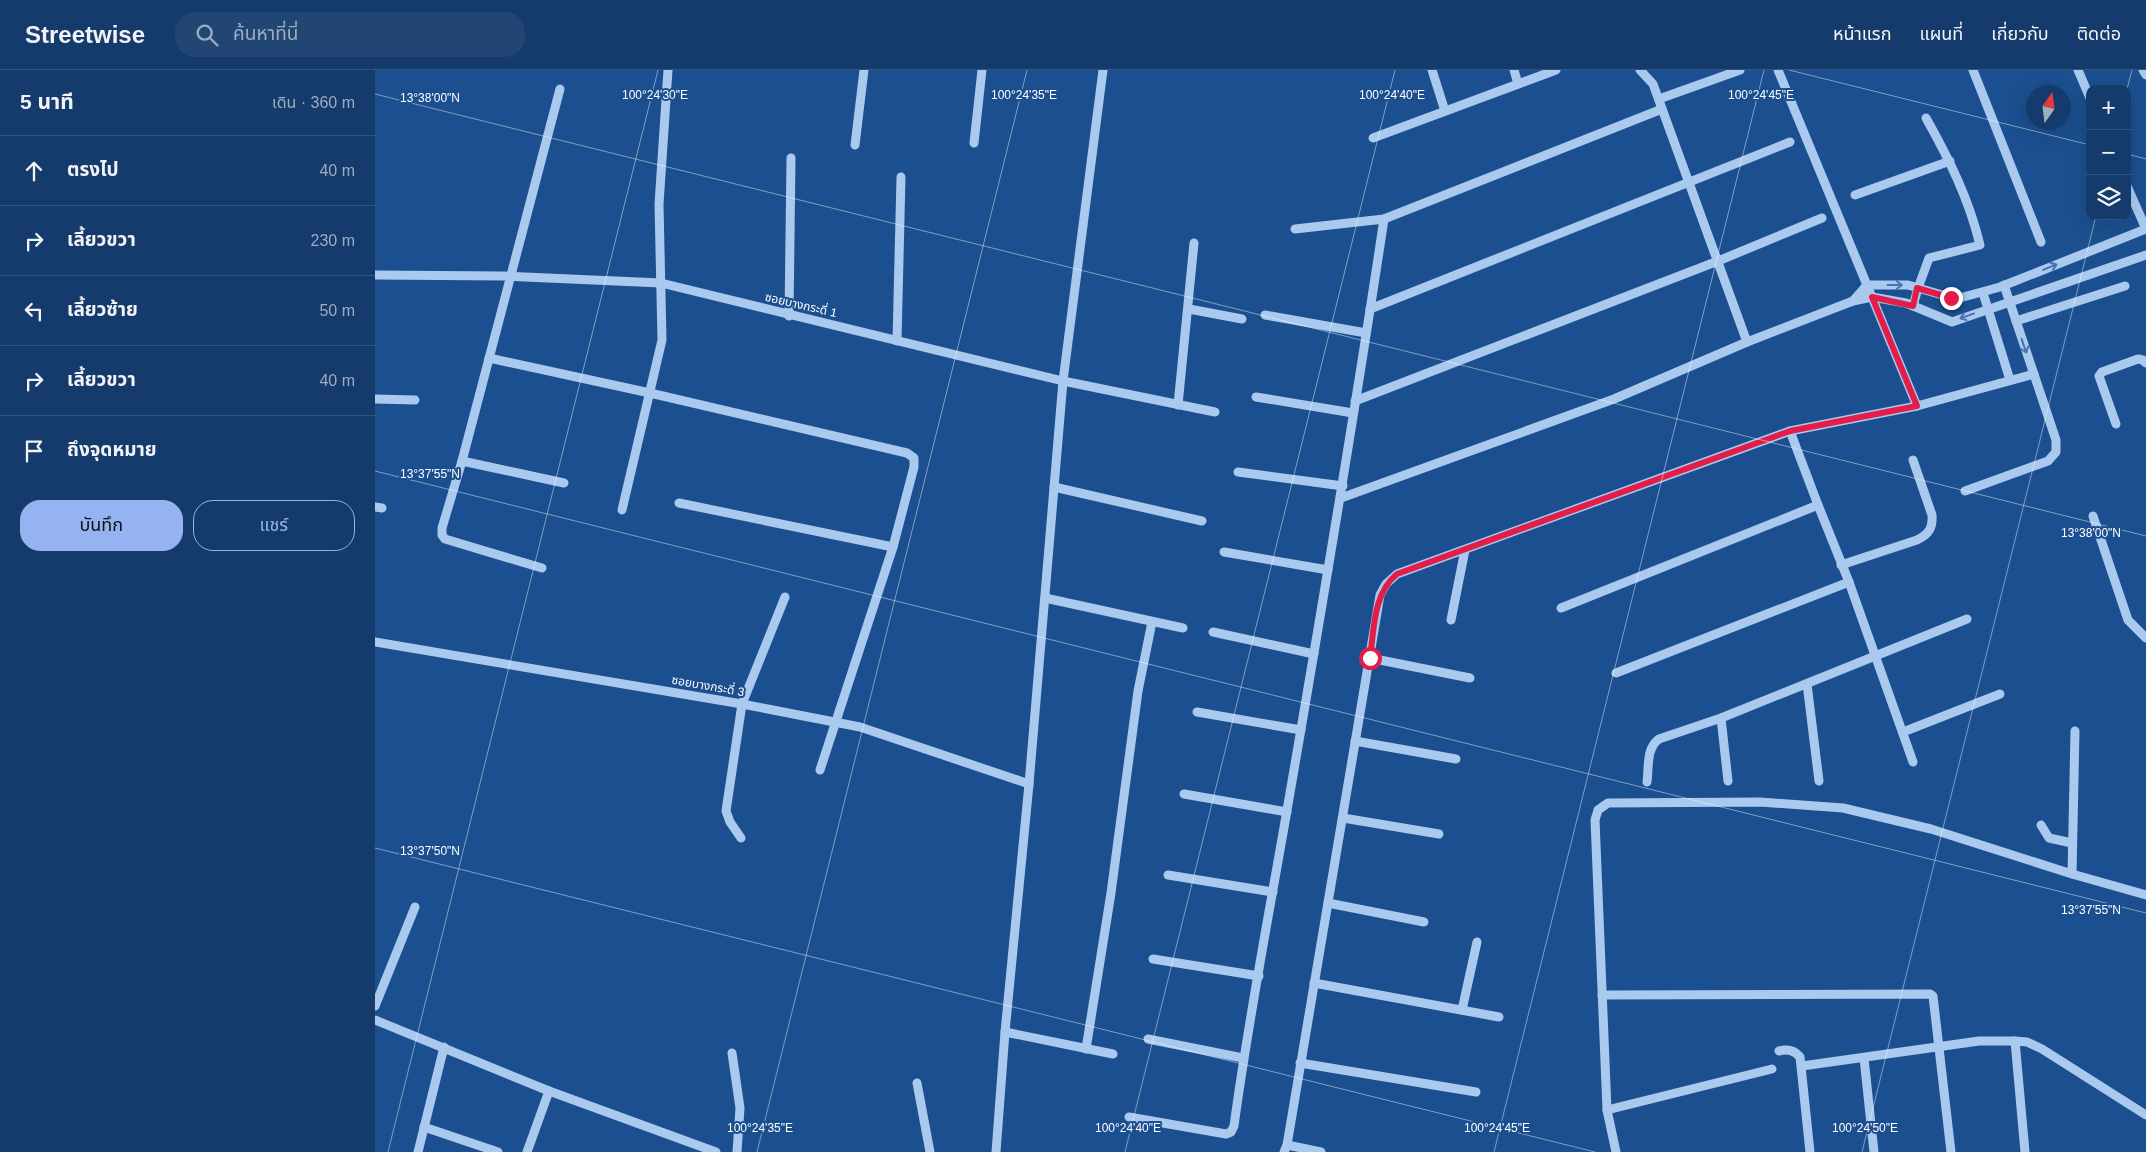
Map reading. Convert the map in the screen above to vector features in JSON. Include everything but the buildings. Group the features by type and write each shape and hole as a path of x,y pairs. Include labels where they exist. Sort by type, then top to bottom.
{"street":[{"path":"622,510 662,340 659,204 668,70"},
{"path":"855,145 864,70"},
{"path":"974,143 982,70"},
{"path":"996,1152 1063,381 1103,70"},
{"path":"1432,70 1445,111"},
{"path":"1515,70 1519,84"},
{"path":"1373,138 1556,70"},
{"path":"1639,70 1653,84 1659,99 1747,342"},
{"path":"1659,99 1740,70"},
{"path":"1778,70 1917,406"},
{"path":"1973,70 2041,242"},
{"path":"2078,70 2086,89"},
{"path":"2143,70 2146,75"},
{"path":"542,568 445,539 442,535 442,528 462,460 560,89"},
{"path":"1295,229 1384,219 1662,109"},
{"path":"1913,306 1917,288 1929,258 1980,246 1973,214 1950,161 1925,118"},
{"path":"1370,309 1791,142"},
{"path":"789,316 791,158"},
{"path":"1855,195 1950,161"},
{"path":"897,341 901,177"},
{"path":"1853,301 1867,285 1908,285 1956,300 2005,285 2146,229 2131,195"},
{"path":"1355,401 1718,262 1822,218"},
{"path":"1129,1117 1229,1133 1234,1126 1243,1058 1259,976 1343,486 1384,219"},
{"path":"1179,404 1194,243"},
{"path":"1341,498 1614,399 1747,342 1853,301 1872,297 1913,306 1952,322 2146,255"},
{"name":"ซอยบางกระดี่ 1","path":"375,275 511,276 661,283 789,316 1063,381 1215,412"},
{"path":"1965,491 2048,462 2056,452 2056,440 2009,303 2005,285"},
{"path":"2016,322 2125,286"},
{"path":"1983,292 2010,380"},
{"path":"1189,309 1242,319"},
{"path":"1265,315 1366,333"},
{"path":"489,358 650,393 907,453 914,458 914,467 893,547 820,770"},
{"path":"2115,424 2099,376 2102,372 2138,359 2146,363"},
{"path":"1321,1152 1285,1148 1380,595 1386,584 1397,574 1790,431 1917,406 2034,374"},
{"path":"1255,397 1353,413"},
{"path":"375,399 415,400"},
{"path":"1790,431 1817,505 1849,582 1913,762"},
{"path":"462,460 564,483"},
{"path":"1841,565 1917,540 1928,534 1932,524 1932,515 1913,460"},
{"path":"1238,472 1343,486"},
{"path":"1054,488 1202,521"},
{"path":"679,504 893,547"},
{"path":"1561,608 1817,505"},
{"path":"2093,516 2128,620 2146,638"},
{"path":"1451,620 1465,550"},
{"path":"1224,552 1328,570"},
{"path":"1616,673 1849,582"},
{"path":"741,838 730,822 727,811 742,704 785,598"},
{"path":"1045,598 1183,628"},
{"path":"1647,782 1651,749 1653,743 1659,739 1721,718 1967,619"},
{"path":"1086,1049 1111,893 1138,692 1152,622"},
{"path":"1213,632 1314,654"},
{"name":"ซอยบางกระดี่ 3","path":"375,642 742,704 836,722 859,727 1029,784"},
{"path":"1370,658 1470,678"},
{"path":"1807,684 1819,781"},
{"path":"1903,732 2000,694"},
{"path":"1197,712 1301,730"},
{"path":"1721,718 1728,782"},
{"path":"2071,874 2075,731"},
{"path":"1355,741 1456,759"},
{"path":"1184,794 1287,812"},
{"path":"1617,1152 1607,1110 1595,820 1598,810 1608,803 1760,802 1843,808 1931,829 2071,874 2146,895"},
{"path":"1343,818 1439,834"},
{"path":"2041,825 2049,838 2072,843"},
{"path":"1168,875 1273,892"},
{"path":"1328,903 1424,922"},
{"path":"375,1006 415,907"},
{"path":"1462,1010 1477,942"},
{"path":"1153,959 1259,976"},
{"path":"1314,983 1499,1017"},
{"path":"1602,995 1926,992 1933,996 1951,1152"},
{"path":"375,1020 549,1091 717,1152"},
{"path":"1005,1032 1113,1054"},
{"path":"1148,1039 1243,1058"},
{"path":"1802,1066 1979,1041 2027,1042 2042,1049 2146,1114"},
{"path":"2015,1041 2025,1152"},
{"path":"418,1152 444,1047"},
{"path":"1779,1051 1796,1052 1800,1057 1810,1152"},
{"path":"732,1053 740,1108 737,1152"},
{"path":"1864,1058 1874,1152"},
{"path":"1300,1063 1477,1092"},
{"path":"1607,1110 1771,1069"},
{"path":"917,1083 930,1152"},
{"path":"527,1152 549,1091"},
{"path":"424,1127 499,1152"}],"route":[{"path":"1370,658 1380,595 1386,584 1397,574 1790,431 1917,406 1872,297 1913,306 1917,288 1951,298"}]}
